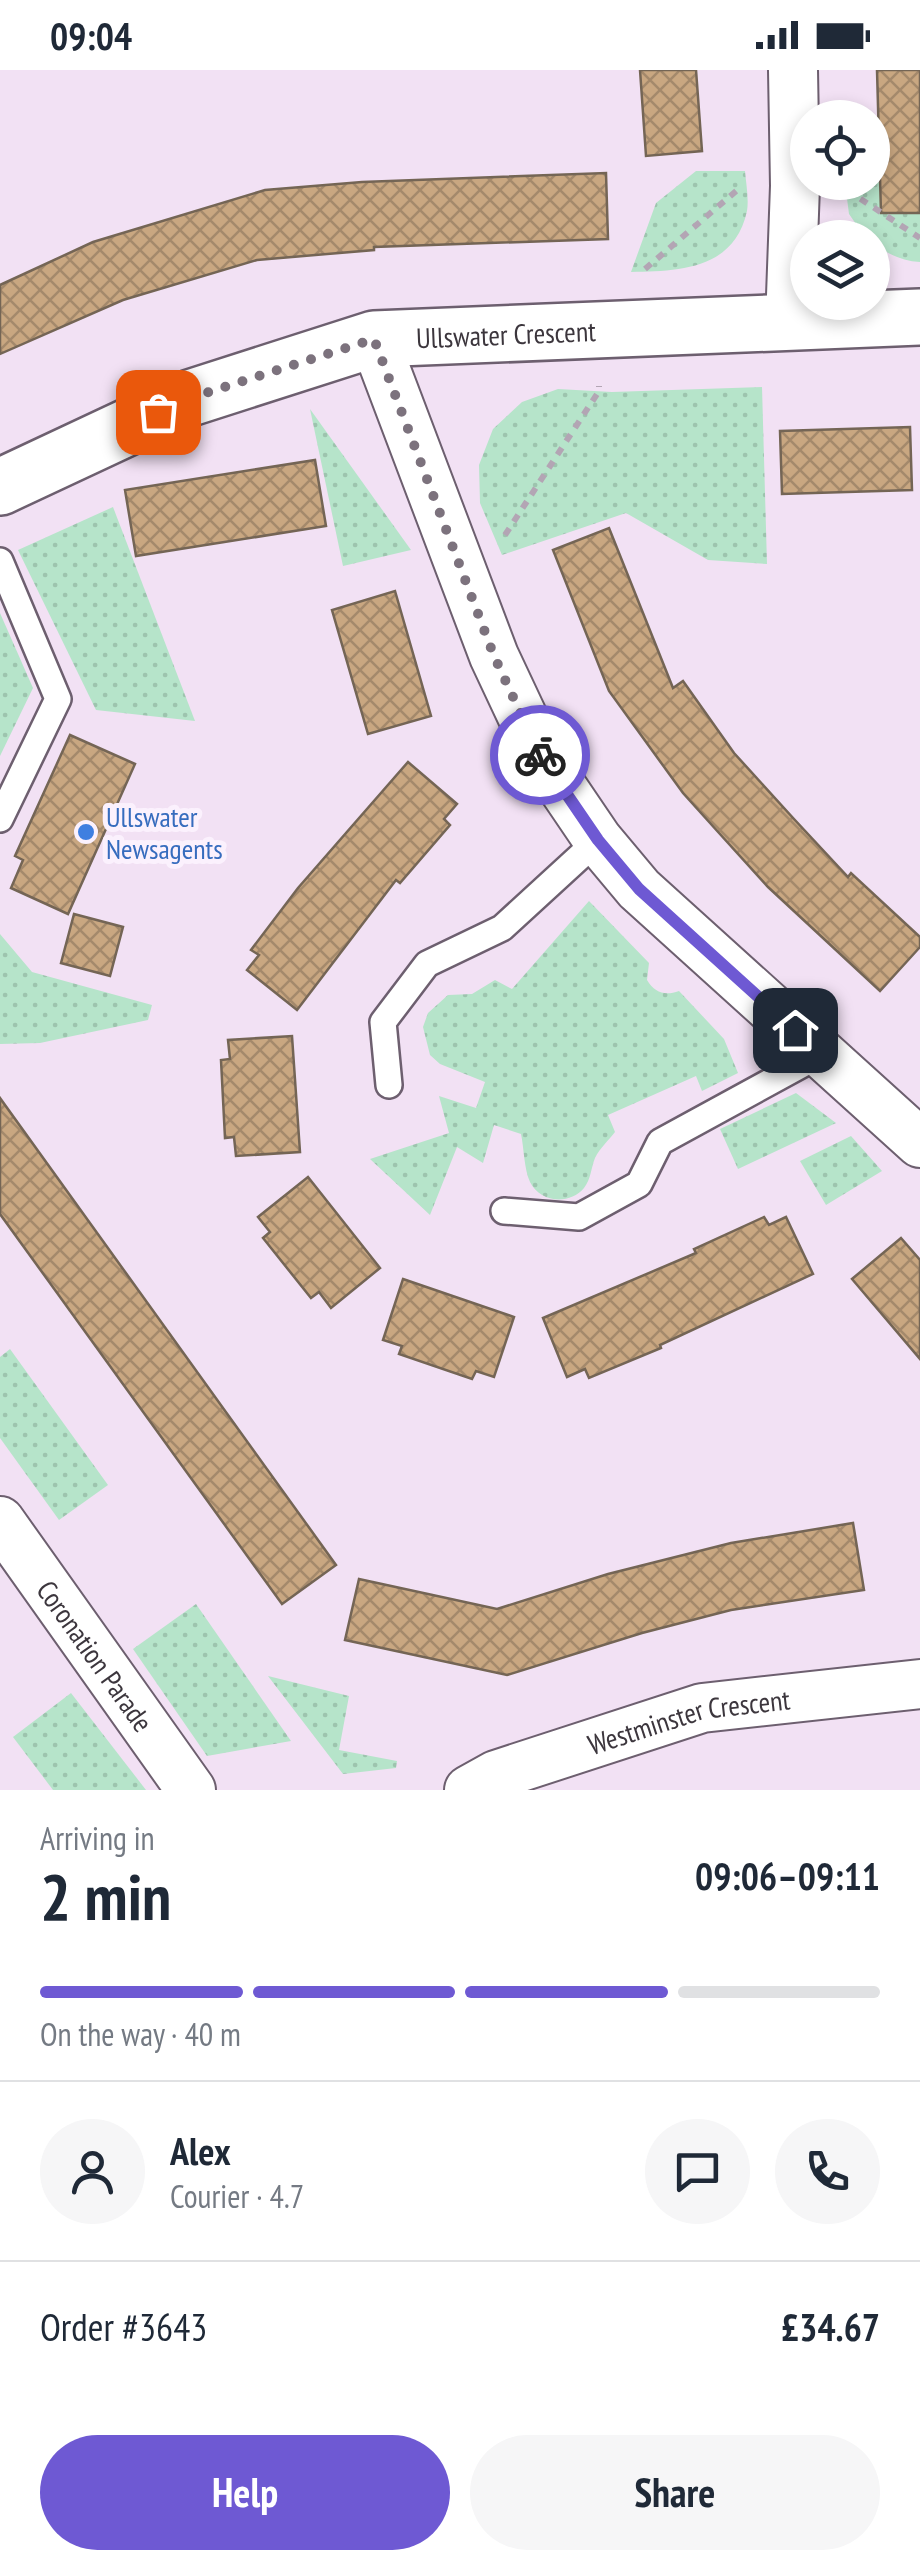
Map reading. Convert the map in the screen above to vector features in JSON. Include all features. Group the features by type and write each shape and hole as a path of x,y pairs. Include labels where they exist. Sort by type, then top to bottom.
{"street":[{"path":"790,323 794,70"},
{"name":"Ullswater Crescent","path":"0,487 190,398 374,339 920,317"},
{"path":"374,339 494,656 540,756 598,840 639,889 920,1143"},
{"name":"Coronation Parade","path":"0,1521 191,1790"},
{"name":"Westminster Crescent","path":"470,1790 496,1775 702,1708 920,1684"}],"lane":[{"path":"0,561 58,699 0,819"},
{"path":"389,1085 384,1022 426,964 502,928 598,840"},
{"path":"504,1211 578,1217 639,1184 660,1142 821,1054"}],"path":[{"path":"458,563 498,546 599,391 594,330"}],"green space":[{"path":"696,171 745,171 748,206 740,231 717,256 702,263 631,272 656,203"},
{"path":"920,181 920,262 890,253 890,220 853,220 849,214 847,200 890,200 890,182"},
{"path":"762,387 767,564 708,560 626,513 502,555 480,503 479,465 493,429 522,402 558,389 612,392"},
{"path":"310,409 411,550 343,566"},
{"path":"113,507 195,721 96,710 18,550"},
{"path":"0,613 33,688 0,756"},
{"path":"589,901 649,963 647,980 653,988 665,993 679,991 724,1039 738,1073 702,1091 696,1076 608,1115 615,1132 595,1158 584,1188 563,1199 548,1198 535,1189 526,1171 521,1134 494,1125 483,1163 457,1147 430,1215 370,1159 449,1133 439,1096 476,1108 485,1082 440,1064 430,1055 423,1027 428,1013 448,995 472,994 495,980 512,989"},
{"path":"0,934 32,972 152,1005 148,1020 40,1043 0,1044"},
{"path":"796,1093 836,1123 738,1169 720,1129"},
{"path":"851,1136 882,1171 826,1205 800,1161"},
{"path":"10,1349 108,1485 59,1520 0,1438 0,1357"},
{"path":"196,1604 291,1741 207,1756 133,1649"},
{"path":"268,1676 349,1696 339,1750 397,1761 396,1768 343,1774"},
{"path":"71,1693 146,1790 53,1790 13,1737"}],"building":[{"path":"640,70 696,70 702,151 646,156"},
{"path":"877,70 920,70 920,213 881,213 881,200 890,200 890,100 878,100"},
{"path":"606,173 608,239 374,247 257,260 123,300 0,354 0,285 93,242 265,190 362,182"},
{"path":"910,427 912,490 782,494 780,431"},
{"path":"315,460 326,526 136,556 125,490"},
{"path":"609,528 673,688 683,681 734,753 794,819 848,877 851,873 920,937 920,947 880,991 768,887 719,833 683,793 609,691 553,550"},
{"path":"395,591 431,716 368,734 332,610"},
{"path":"70,735 135,764 68,914 11,888 23,860 15,856"},
{"path":"408,762 457,804 444,819 450,825 400,883 396,880 297,1010 247,970 259,955 251,950 298,888"},
{"path":"74,914 123,927 110,976 61,963"},
{"path":"292,1036 300,1152 236,1156 234,1137 225,1138 221,1060 230,1059 228,1040"},
{"path":"0,1098 336,1565 282,1604 0,1214"},
{"path":"308,1177 380,1268 331,1308 319,1292 311,1298 263,1238 270,1232 258,1217"},
{"path":"764,1217 769,1225 786,1217 813,1274 660,1345 661,1348 589,1378 585,1369 567,1377 543,1318 696,1253 694,1249"},
{"path":"901,1238 920,1260 920,1359 852,1279"},
{"path":"403,1279 514,1317 494,1377 476,1371 472,1379 399,1354 402,1346 383,1340"},
{"path":"853,1523 864,1590 731,1610 507,1675 345,1640 359,1579 497,1609 608,1574 731,1543"}],"way so far":[{"path":"158,412 190,398 374,339 494,656 540,755"}],"place":[{"name":"Ullswater Newsagents","path":"86,832"}],"route":[{"path":"540,755 598,840 639,889 795,1030"}]}
